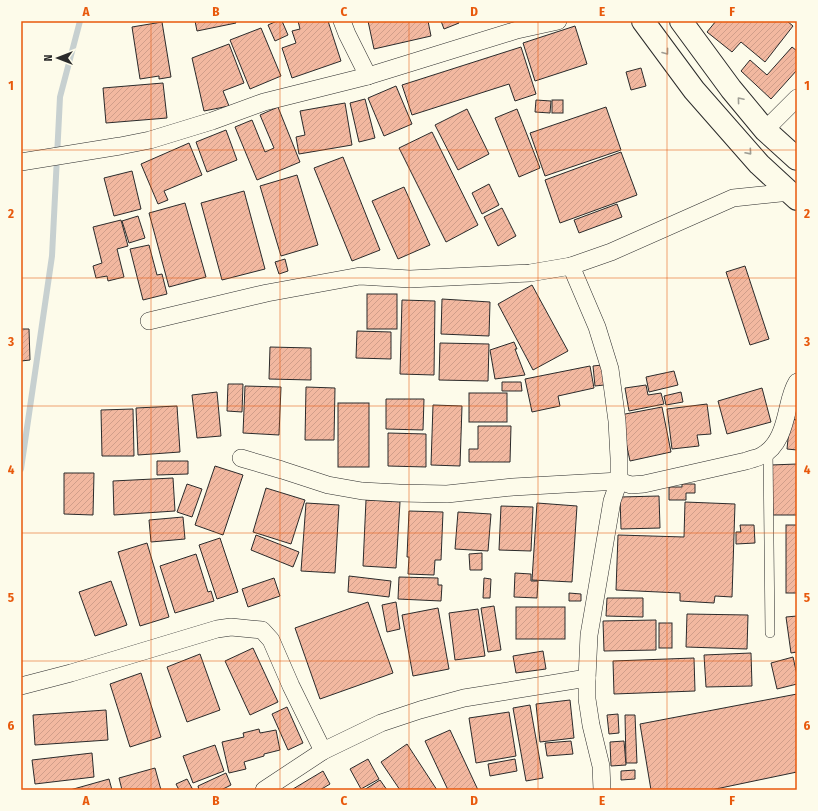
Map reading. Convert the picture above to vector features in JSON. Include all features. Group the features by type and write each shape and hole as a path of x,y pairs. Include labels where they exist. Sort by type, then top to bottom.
{"highway":[{"path":"643,21 699,96 759,164 794,196"},
{"path":"681,21 731,89 765,130 797,158"}],"street":[{"path":"342,21 368,76"},
{"path":"21,162 150,140 212,121 264,102 368,76 517,30 558,21"},
{"path":"765,130 797,98"},
{"path":"149,321 274,292 360,276 410,279 530,273 571,266 611,252 733,198 794,196"},
{"path":"571,266 597,327 610,369 617,421 619,481 612,501 589,636 586,678 587,699 591,725 601,766 602,790"},
{"path":"241,458 328,485 362,491 446,494 513,487 619,481 631,484 644,484 746,461 761,456 778,441 788,411 791,394 797,382"},
{"path":"21,686 71,674 217,629 231,627 262,630 271,640 322,751"},
{"path":"264,790 322,751 381,723 464,698 586,678"}],"lane":[{"path":"768,451 770,633"}],"building":[{"path":"195,21 235,21 236,23 197,31"},
{"path":"277,21 282,21 288,35 275,41 268,25"},
{"path":"298,21 328,21 341,61 292,78 282,48 296,43 292,31 300,29"},
{"path":"368,21 428,21 431,36 374,49"},
{"path":"441,21 458,21 459,23 444,29"},
{"path":"716,21 787,21 793,26 765,62 741,42 732,52 707,32"},
{"path":"162,22 171,77 159,79 159,76 140,79 132,27"},
{"path":"575,26 587,64 535,81 523,43"},
{"path":"261,28 281,76 250,89 230,40"},
{"path":"229,44 244,83 223,91 229,106 204,111 192,58"},
{"path":"521,47 536,94 515,101 509,84 412,115 402,85"},
{"path":"792,47 797,51 797,70 771,99 741,71 750,60 767,75"},
{"path":"641,68 646,86 631,90 626,72"},
{"path":"163,83 167,118 106,123 103,88"},
{"path":"396,86 412,124 384,136 368,98"},
{"path":"365,99 375,138 359,142 350,103"},
{"path":"536,100 551,101 550,113 535,112"},
{"path":"552,100 563,100 563,113 552,113"},
{"path":"345,103 352,145 299,154 296,137 305,135 300,111"},
{"path":"278,107 300,162 257,180 235,127 252,120 265,152 274,148 260,115"},
{"path":"606,107 621,150 545,176 530,133"},
{"path":"467,109 489,154 458,170 435,125"},
{"path":"517,109 540,168 519,177 495,118"},
{"path":"226,130 237,160 207,172 196,142"},
{"path":"432,132 478,225 446,242 399,148"},
{"path":"189,143 202,175 164,191 168,200 158,204 141,164"},
{"path":"621,152 637,195 560,223 545,180"},
{"path":"343,157 380,250 352,261 314,168"},
{"path":"132,171 141,209 114,216 104,178"},
{"path":"297,175 318,245 281,256 260,186"},
{"path":"489,184 499,205 482,214 472,193"},
{"path":"404,187 430,245 398,259 372,201"},
{"path":"244,191 265,269 222,280 201,203"},
{"path":"185,203 206,277 169,287 149,213"},
{"path":"617,204 622,217 579,233 574,220"},
{"path":"502,208 516,236 498,246 484,217"},
{"path":"138,216 145,238 129,243 122,221"},
{"path":"121,220 128,246 117,249 124,277 108,281 107,276 96,278 93,266 102,263 93,227"},
{"path":"149,245 157,275 162,274 167,294 143,300 130,249"},
{"path":"285,259 288,271 279,274 275,262"},
{"path":"745,266 769,339 750,345 726,272"},
{"path":"532,285 568,351 533,370 498,304"},
{"path":"367,294 397,294 397,329 367,329"},
{"path":"442,299 490,302 489,336 441,334"},
{"path":"402,300 435,301 434,375 400,374"},
{"path":"21,329 29,329 30,360 21,361"},
{"path":"357,331 391,332 391,359 356,358"},
{"path":"514,342 517,349 515,349 525,375 495,379 490,350"},
{"path":"440,343 489,344 488,381 439,380"},
{"path":"270,347 311,348 311,380 269,379"},
{"path":"602,365 604,385 595,386 593,366"},
{"path":"590,366 594,388 558,396 560,406 532,412 525,379"},
{"path":"674,371 678,385 649,392 646,377"},
{"path":"502,382 521,382 522,391 502,391"},
{"path":"228,384 243,384 242,412 227,411"},
{"path":"646,385 648,395 661,393 664,404 629,411 625,388"},
{"path":"245,386 281,387 279,435 243,433"},
{"path":"306,387 335,388 334,440 305,440"},
{"path":"762,388 771,422 727,434 718,401"},
{"path":"217,392 221,436 197,438 192,395"},
{"path":"681,392 683,402 666,405 664,396"},
{"path":"469,393 507,393 507,422 469,422"},
{"path":"386,399 424,399 423,430 386,429"},
{"path":"338,403 369,403 369,467 338,467"},
{"path":"707,404 711,434 697,435 699,446 672,449 667,409"},
{"path":"433,405 462,406 460,466 431,465"},
{"path":"177,406 180,452 138,455 136,408"},
{"path":"662,407 671,452 630,461 620,415"},
{"path":"133,409 134,456 102,456 101,410"},
{"path":"790,419 797,420 797,450 787,449"},
{"path":"478,426 511,426 510,462 469,462 469,449 478,449"},
{"path":"388,433 426,434 426,467 388,466"},
{"path":"157,461 188,461 188,474 157,475"},
{"path":"797,464 797,515 773,515 771,465"},
{"path":"215,466 243,475 223,535 195,525"},
{"path":"64,473 94,473 93,515 64,514"},
{"path":"173,478 175,511 114,515 113,481"},
{"path":"187,484 202,489 192,517 177,512"},
{"path":"682,484 695,484 695,493 686,493 686,500 669,500 669,487 682,487"},
{"path":"266,488 305,500 291,544 253,532"},
{"path":"659,496 660,528 621,529 620,497"},
{"path":"366,500 400,502 396,568 363,566"},
{"path":"685,502 735,504 732,597 715,596 714,603 680,601 680,593 616,590 618,535 684,537"},
{"path":"306,503 339,505 335,573 301,571"},
{"path":"537,503 577,506 572,582 532,580"},
{"path":"501,506 533,507 531,551 499,550"},
{"path":"409,511 443,512 441,560 435,560 434,575 408,574 409,557 407,557"},
{"path":"458,512 491,514 488,551 455,549"},
{"path":"183,517 185,539 151,542 149,520"},
{"path":"740,525 754,525 755,543 736,544 736,532 741,532"},
{"path":"786,525 797,525 797,593 786,593"},
{"path":"256,535 299,552 293,567 251,550"},
{"path":"220,538 238,592 217,599 199,545"},
{"path":"147,543 169,617 140,626 118,552"},
{"path":"482,553 482,570 470,570 469,554"},
{"path":"196,554 208,592 211,591 214,601 175,613 160,566"},
{"path":"515,573 531,574 531,581 538,581 537,598 514,597"},
{"path":"349,576 391,581 389,597 348,592"},
{"path":"399,577 438,578 438,585 442,585 441,601 398,599"},
{"path":"274,578 280,596 248,607 242,589"},
{"path":"484,578 491,579 490,598 483,598"},
{"path":"111,581 127,625 95,636 79,592"},
{"path":"569,593 581,594 581,601 569,601"},
{"path":"607,598 643,598 643,617 606,616"},
{"path":"368,602 393,673 320,699 295,628"},
{"path":"396,602 400,629 387,632 382,605"},
{"path":"494,606 501,650 488,652 481,608"},
{"path":"516,607 565,607 565,639 516,639"},
{"path":"438,608 449,669 413,676 402,615"},
{"path":"478,609 485,656 455,660 449,613"},
{"path":"687,614 748,615 747,649 686,647"},
{"path":"797,616 797,652 791,653 786,617"},
{"path":"656,620 656,650 604,651 603,621"},
{"path":"659,623 672,623 672,648 659,648"},
{"path":"253,648 278,702 250,715 225,661"},
{"path":"543,651 546,669 516,673 513,656"},
{"path":"751,653 752,686 706,687 704,655"},
{"path":"200,654 220,710 187,722 167,667"},
{"path":"793,657 797,675 797,684 777,689 771,663"},
{"path":"694,658 695,691 614,694 613,661"},
{"path":"141,673 161,737 130,747 110,684"},
{"path":"797,694 797,772 711,790 651,790 640,724"},
{"path":"570,700 574,738 540,742 536,704"},
{"path":"530,705 543,778 526,781 513,708"},
{"path":"287,707 303,743 288,750 272,714"},
{"path":"106,710 108,740 35,745 33,715"},
{"path":"509,712 516,756 476,763 469,718"},
{"path":"618,714 619,733 609,734 607,715"},
{"path":"625,715 635,715 637,763 626,763"},
{"path":"259,729 260,733 276,730 280,750 264,754 264,756 244,762 246,769 229,773 222,742 244,737 243,733"},
{"path":"450,730 478,790 448,790 425,741"},
{"path":"571,741 573,754 547,756 545,743"},
{"path":"624,741 626,765 611,766 610,742"},
{"path":"407,744 437,790 400,790 381,762"},
{"path":"215,745 224,771 193,783 183,756"},
{"path":"92,753 94,777 35,784 32,760"},
{"path":"368,759 379,779 361,789 350,769"},
{"path":"515,759 517,771 490,776 488,764"},
{"path":"155,768 161,790 122,790 119,778"},
{"path":"635,770 635,779 621,780 621,771"},
{"path":"323,771 330,784 320,790 293,789"},
{"path":"226,773 231,785 221,790 199,790 198,786"},
{"path":"109,779 112,790 70,790"},
{"path":"187,779 193,790 179,790 176,784"},
{"path":"380,780 387,790 364,790"}],"waterway":[{"path":"21,469 52,256 60,97 80,21"}]}
